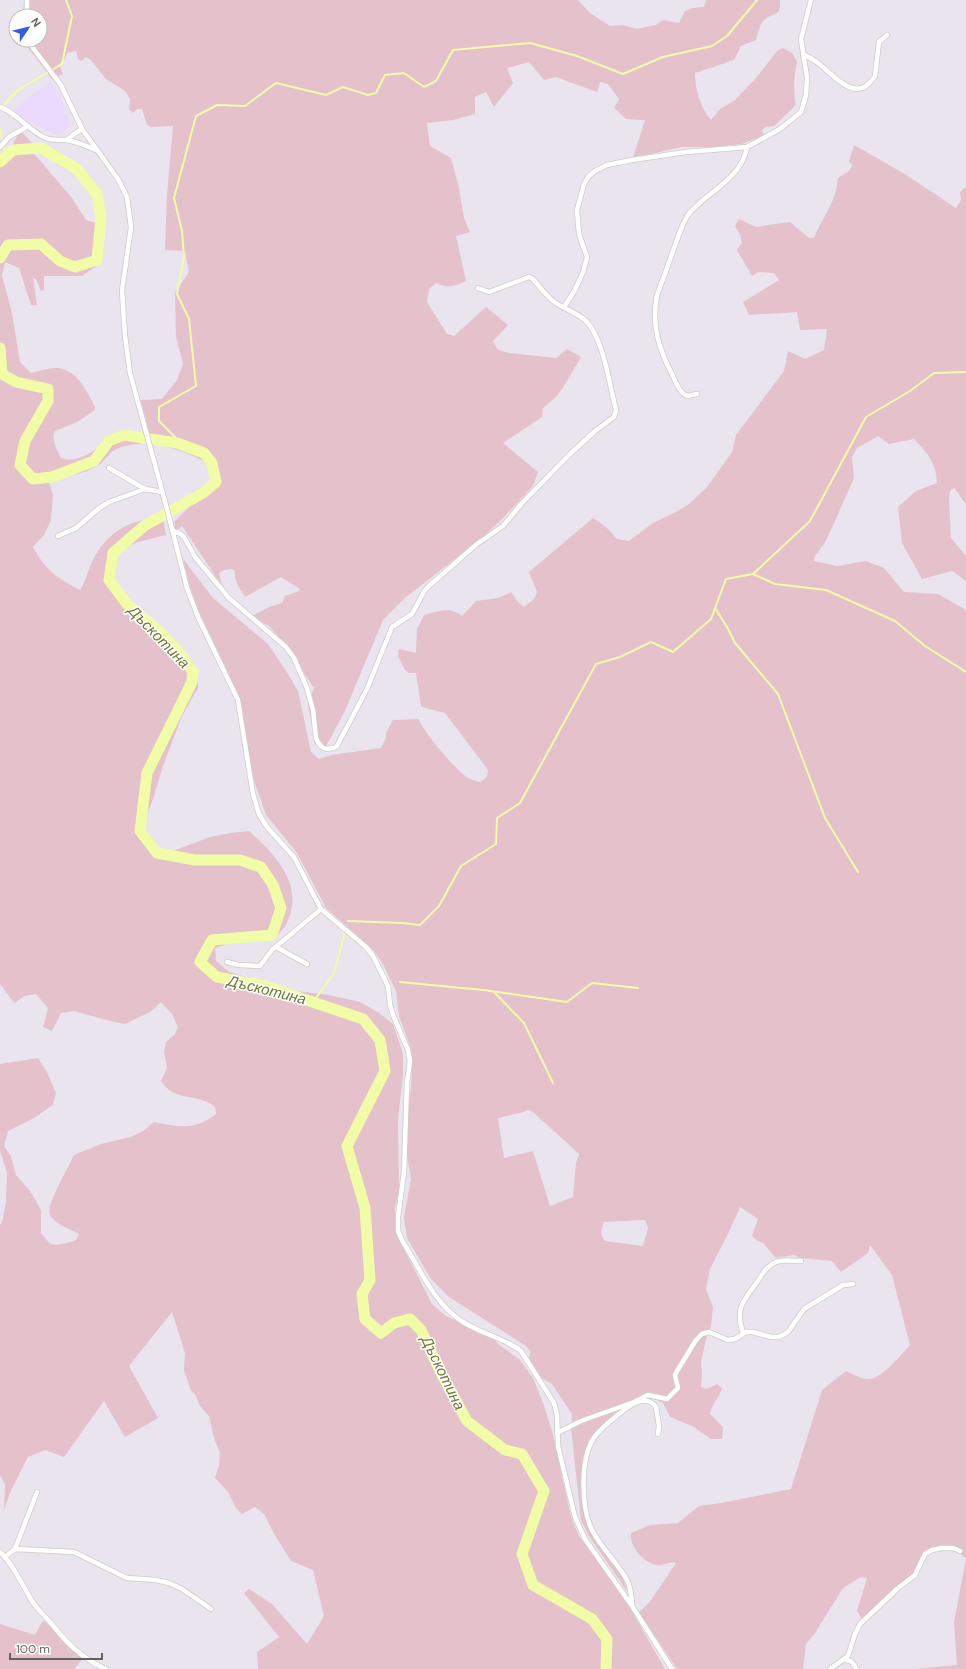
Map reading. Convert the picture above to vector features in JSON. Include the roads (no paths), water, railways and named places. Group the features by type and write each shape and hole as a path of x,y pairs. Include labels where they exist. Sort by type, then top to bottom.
{"street":[{"path":"564,307 574,290 587,257 579,234 577,210 584,184 588,177 595,171 607,165 632,160 686,152 747,147 780,129 801,112 806,95 807,78 801,39 811,0"},
{"path":"803,54 823,67 847,87 859,88 872,81 875,76 879,42 887,35"},
{"path":"33,48 61,85 82,129 124,188 129,208 131,227 122,291 124,336 130,373 187,588 198,617 238,700 253,794 259,814 267,827 294,857 321,909 366,947 373,956 388,986 390,1005 393,1015 408,1050 410,1061 407,1083 404,1172 398,1217 398,1231 402,1242 444,1306 462,1321 480,1332 514,1346 521,1351 554,1403 557,1415 558,1446 575,1518 585,1539 632,1606 672,1669"},
{"path":"0,107 13,114 46,138 67,140 98,151"},
{"path":"0,147 9,137 28,126"},
{"path":"67,140 82,129"},
{"path":"697,394 687,396 681,391 664,358 655,327 654,315 656,300 684,221 692,210 714,193 741,164 746,155 747,147"},
{"path":"173,531 179,532 184,537 202,567 229,598 286,647 294,658 307,688 313,710 316,738 322,747 330,749 337,746 367,689 392,627 412,614 425,590 430,585 477,544 503,526 523,502 569,455 595,431 614,417 616,410 597,336 585,320 551,300 533,279 529,277 489,292 478,288"},
{"path":"109,468 145,489 162,492"},
{"path":"58,536 76,528 98,509 109,502 145,489"},
{"path":"227,962 240,965 260,966 272,950 321,909"},
{"path":"276,947 307,964"},
{"path":"743,1333 740,1321 741,1307 749,1291 764,1271 773,1264 781,1261 801,1261"},
{"path":"557,1433 581,1421 634,1402 648,1395 667,1399 674,1394 678,1388 675,1375 696,1340 702,1334 708,1332 728,1340 735,1339 743,1333 750,1332 776,1338 785,1335 804,1309 843,1285 853,1284"},
{"path":"632,1606 631,1592 627,1581 592,1530 584,1508 583,1485 592,1440 602,1429 634,1402 649,1402 656,1407 659,1426 658,1434"},
{"path":"4,1557 15,1549 37,1492"},
{"path":"830,1669 845,1660 851,1651 855,1634 860,1624 897,1589 915,1575 925,1554 932,1550 942,1548 953,1548 960,1551"},
{"path":"15,1549 74,1552 127,1578 156,1580 168,1583 182,1589 211,1609"},
{"path":"0,1552 33,1602 62,1637 76,1652 88,1661 106,1669"},
{"path":"845,1660 851,1661 857,1669"}],"waterway":[{"path":"2,107 18,90 62,64 72,16 66,0"},
{"path":"177,443 175,437 159,421 159,407 196,386 189,319 177,294 184,257 182,231 174,198 196,116 217,105 245,106 276,83 326,95 343,87 368,95 376,93 385,75 404,73 424,87 436,81 453,50 530,43 577,56 623,74 663,57 712,46 727,36 757,0"},
{"path":"0,129 6,156"},
{"name":"Дъскотина","path":"0,162 13,150 41,148 77,169 97,194 101,218 97,260 75,267 60,261 41,244 8,245 0,258"},
{"name":"Дъскотина","path":"0,348 2,374 16,382 48,389 48,401 25,441 20,465 33,479 52,477 94,461 109,441 124,435 177,443 204,453 212,463 216,482 203,493 144,526 113,553 109,580 127,604 160,632 182,656 193,672 192,682 147,773 140,831 157,853 195,860 240,860 261,867 273,885 281,908 272,935 212,940 200,962 217,977 265,986 363,1019 380,1040 385,1071 347,1146 365,1208 370,1280 362,1294 365,1319 381,1333 394,1323 410,1319 421,1330 441,1373 467,1421 505,1450 522,1454 544,1491 522,1554 533,1585 592,1619 607,1639 606,1669"},
{"path":"348,921 420,925 439,906 461,866 496,844 497,818 520,803 596,664 620,657 651,642 673,652 711,619 726,579 753,574 810,521 866,417 910,391 934,373 966,372"},
{"path":"753,574 775,584 826,590 895,621 925,646 966,672"},
{"path":"715,608 735,643 778,694 825,818 858,872"},
{"path":"313,1002 334,973 345,932"},
{"path":"400,982 483,990 567,1002 592,983 638,988"},
{"path":"494,992 524,1023 553,1083"}]}
